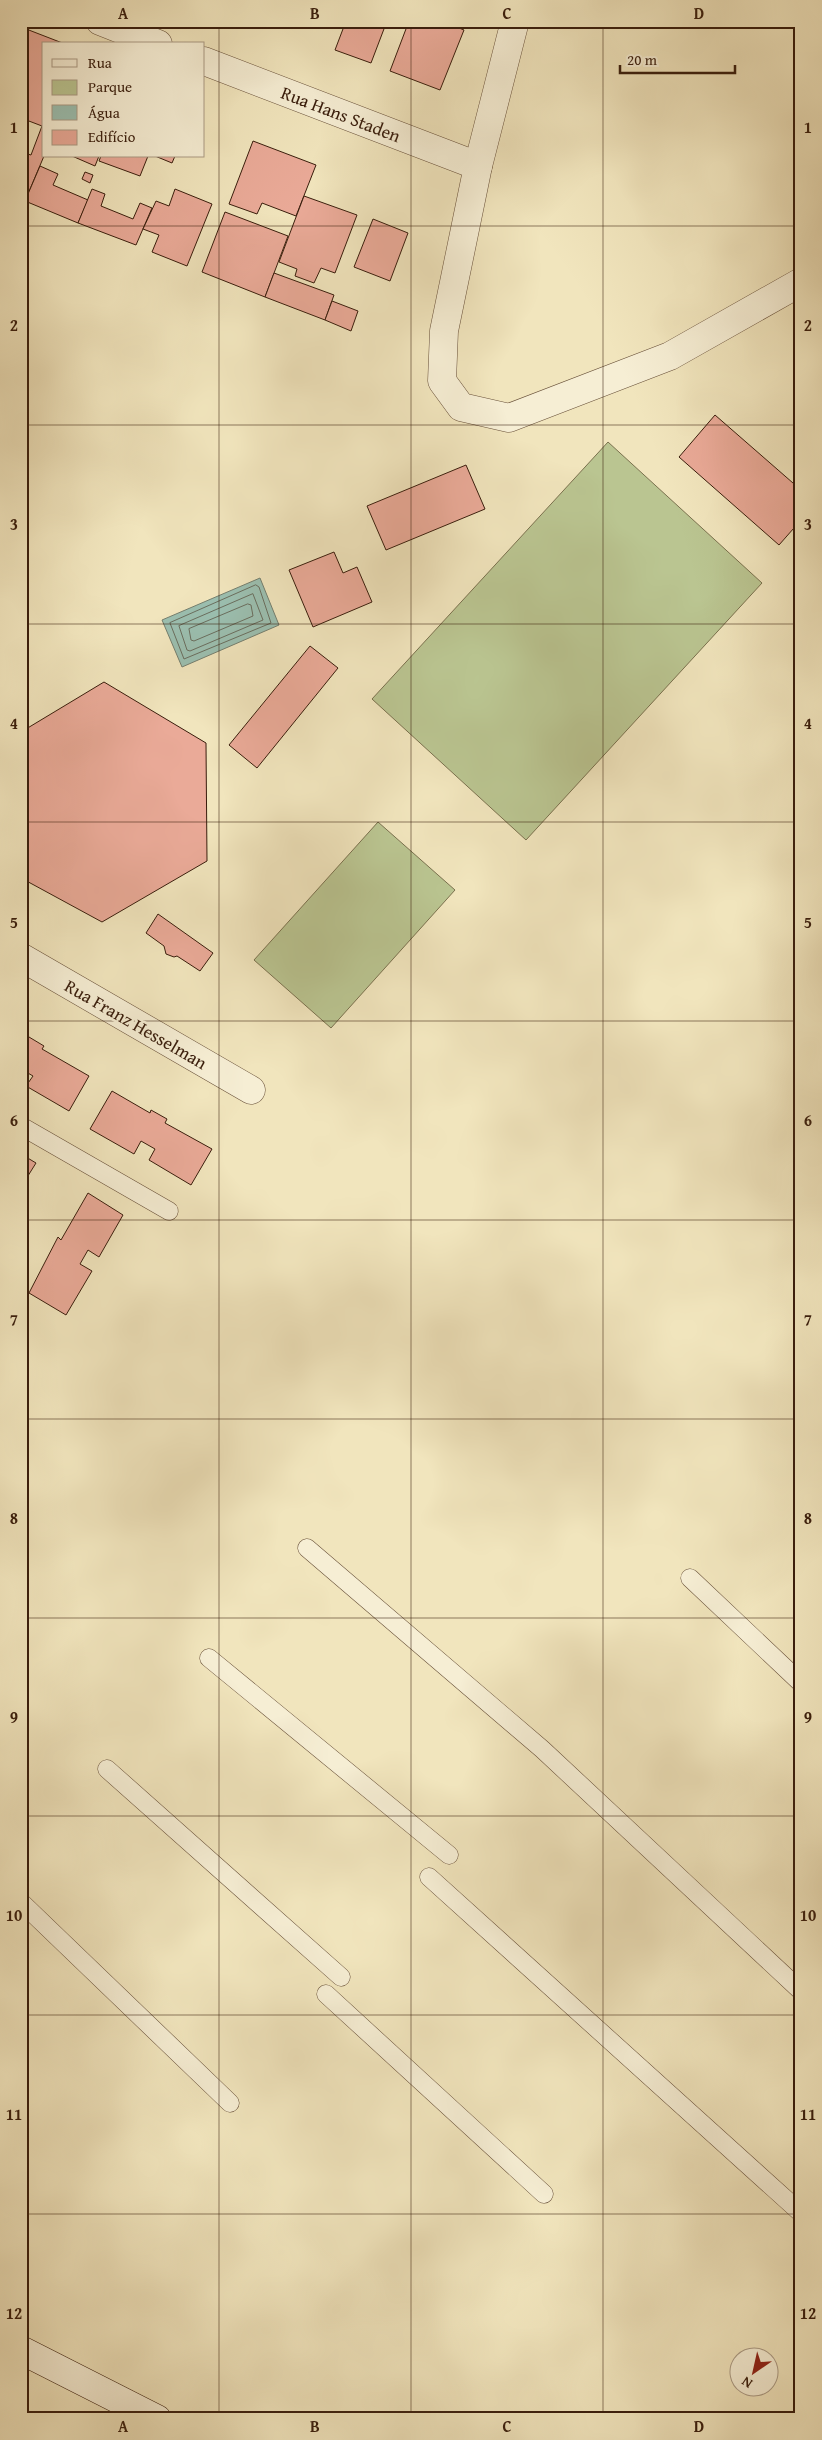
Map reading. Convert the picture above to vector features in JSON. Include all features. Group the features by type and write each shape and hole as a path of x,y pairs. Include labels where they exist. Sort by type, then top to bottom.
{"street":[{"path":"100,21 153,42"},
{"path":"515,21 478,166 444,331 442,381 461,407 509,418 670,356 801,282"},
{"name":"Rua Hans Staden","path":"205,61 478,166"},
{"name":"Rua Franz Hesselman","path":"21,958 251,1090"},
{"path":"21,2350 157,2419"}],"lane":[{"path":"21,1126 169,1211"},
{"path":"307,1548 542,1749 801,1991"},
{"path":"690,1578 801,1683"},
{"path":"208,1658 449,1855"},
{"path":"107,1769 341,1977"},
{"path":"429,1877 801,2213"},
{"path":"21,1902 230,2103"},
{"path":"326,1994 544,2194"}],"green space":[{"path":"608,442 762,583 526,840 372,699"},
{"path":"378,822 455,890 331,1028 254,960"}],"water":[{"path":"260,578 279,625 182,667 162,620"}],"building":[{"path":"346,21 387,21 371,63 335,50"},
{"path":"409,21 442,21 464,30 440,90 390,71"},
{"path":"443,21 460,21 458,27"},
{"path":"21,27 60,42 42,42 42,126 21,118"},
{"path":"42,126 43,158 25,201 21,200 21,139 28,142 24,153 31,155"},
{"path":"253,141 316,165 296,216 262,203 257,214 229,204"},
{"path":"77,158 98,158 95,166"},
{"path":"100,158 147,158 140,176 99,161"},
{"path":"160,158 174,158 172,163"},
{"path":"40,166 58,174 53,185 88,200 78,223 25,201"},
{"path":"85,172 93,175 90,183 82,179"},
{"path":"92,189 105,194 101,206 133,219 140,203 152,208 136,245 78,223"},
{"path":"175,189 212,204 187,266 152,252 159,235 143,229 156,201 169,206"},
{"path":"304,196 357,215 335,273 321,268 314,283 295,276 297,269 279,262"},
{"path":"225,212 288,236 265,297 202,272"},
{"path":"373,219 408,233 390,281 354,267"},
{"path":"274,273 334,295 325,320 265,297"},
{"path":"332,301 358,311 351,331 325,320"},
{"path":"715,415 801,490 801,520 779,545 679,457"},
{"path":"466,465 485,509 386,550 367,506"},
{"path":"334,552 343,573 357,567 372,602 313,627 289,570"},
{"path":"310,646 338,668 257,768 229,745"},
{"path":"104,682 206,743 207,861 102,922 21,878 21,732"},
{"path":"158,914 213,953 200,971 177,956 174,957 166,954 164,946 146,933"},
{"path":"21,1036 27,1039 29,1037 44,1046 42,1049 89,1076 69,1111 26,1086 33,1076 21,1069"},
{"path":"112,1091 150,1113 151,1110 167,1119 165,1123 212,1149 191,1185 149,1160 155,1149 141,1141 134,1154 90,1129"},
{"path":"21,1154 36,1163 21,1187"},
{"path":"88,1193 123,1215 99,1257 88,1250 80,1264 92,1271 66,1315 29,1293 58,1237 61,1240"}]}
